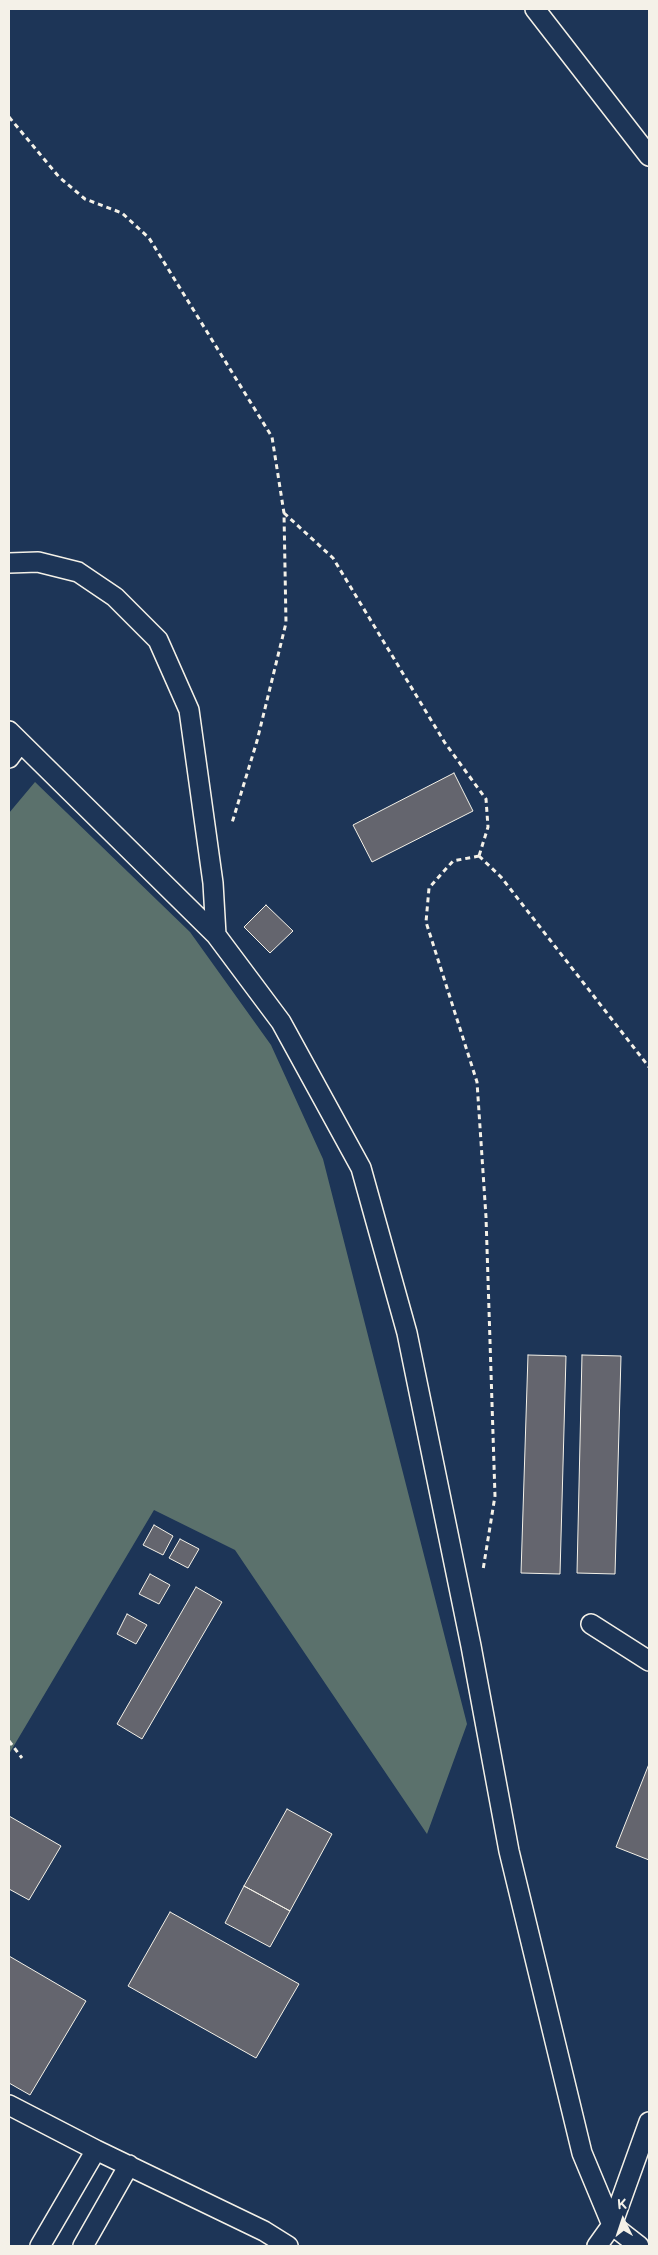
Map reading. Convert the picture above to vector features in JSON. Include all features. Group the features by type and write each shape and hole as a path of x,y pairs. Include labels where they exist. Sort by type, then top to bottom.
{"lane":[{"path":"535,9 649,156"},
{"path":"9,563 38,562 78,572 115,597 158,640 189,710 213,883 216,935"},
{"path":"9,758 15,737 216,935 281,1022 361,1168 407,1333 471,1646 512,1860 582,2153 612,2225 640,2246"},
{"path":"591,1624 649,1662"},
{"path":"9,2104 96,2150 264,2231 288,2246"},
{"path":"598,2246 612,2225 649,2122"},
{"path":"40,2246 96,2150"},
{"path":"83,2246 129,2165"}],"path":[{"path":"9,117 59,177 85,199 122,213 150,238 272,436 284,513 286,623 257,741 231,826"},
{"path":"284,513 333,558 446,743 486,799 488,827 479,856"},
{"path":"479,856 501,877 649,1067"},
{"path":"479,856 453,861 428,888 426,922 477,1082 486,1217 495,1496 483,1571"},
{"path":"9,1741 22,1758"}],"green space":[{"path":"35,782 190,932 271,1045 323,1159 467,1724 427,1834 235,1550 154,1510 9,1754 9,813"}],"building":[{"path":"454,773 473,811 372,862 353,825"},
{"path":"266,905 293,931 270,953 244,927"},
{"path":"528,1355 566,1356 560,1574 521,1573"},
{"path":"582,1355 621,1356 615,1574 577,1573"},
{"path":"154,1525 173,1536 163,1555 143,1545"},
{"path":"180,1539 199,1549 188,1568 169,1558"},
{"path":"150,1574 170,1585 159,1604 139,1594"},
{"path":"196,1587 222,1602 142,1739 117,1724"},
{"path":"127,1614 147,1625 136,1644 117,1634"},
{"path":"649,1764 649,1860 616,1847"},
{"path":"287,1809 332,1834 290,1911 244,1886"},
{"path":"9,1816 61,1846 29,1900 9,1889"},
{"path":"244,1886 290,1911 270,1947 225,1923"},
{"path":"170,1912 299,1984 256,2058 128,1986"},
{"path":"9,1956 86,2001 30,2095 9,2083"}]}
